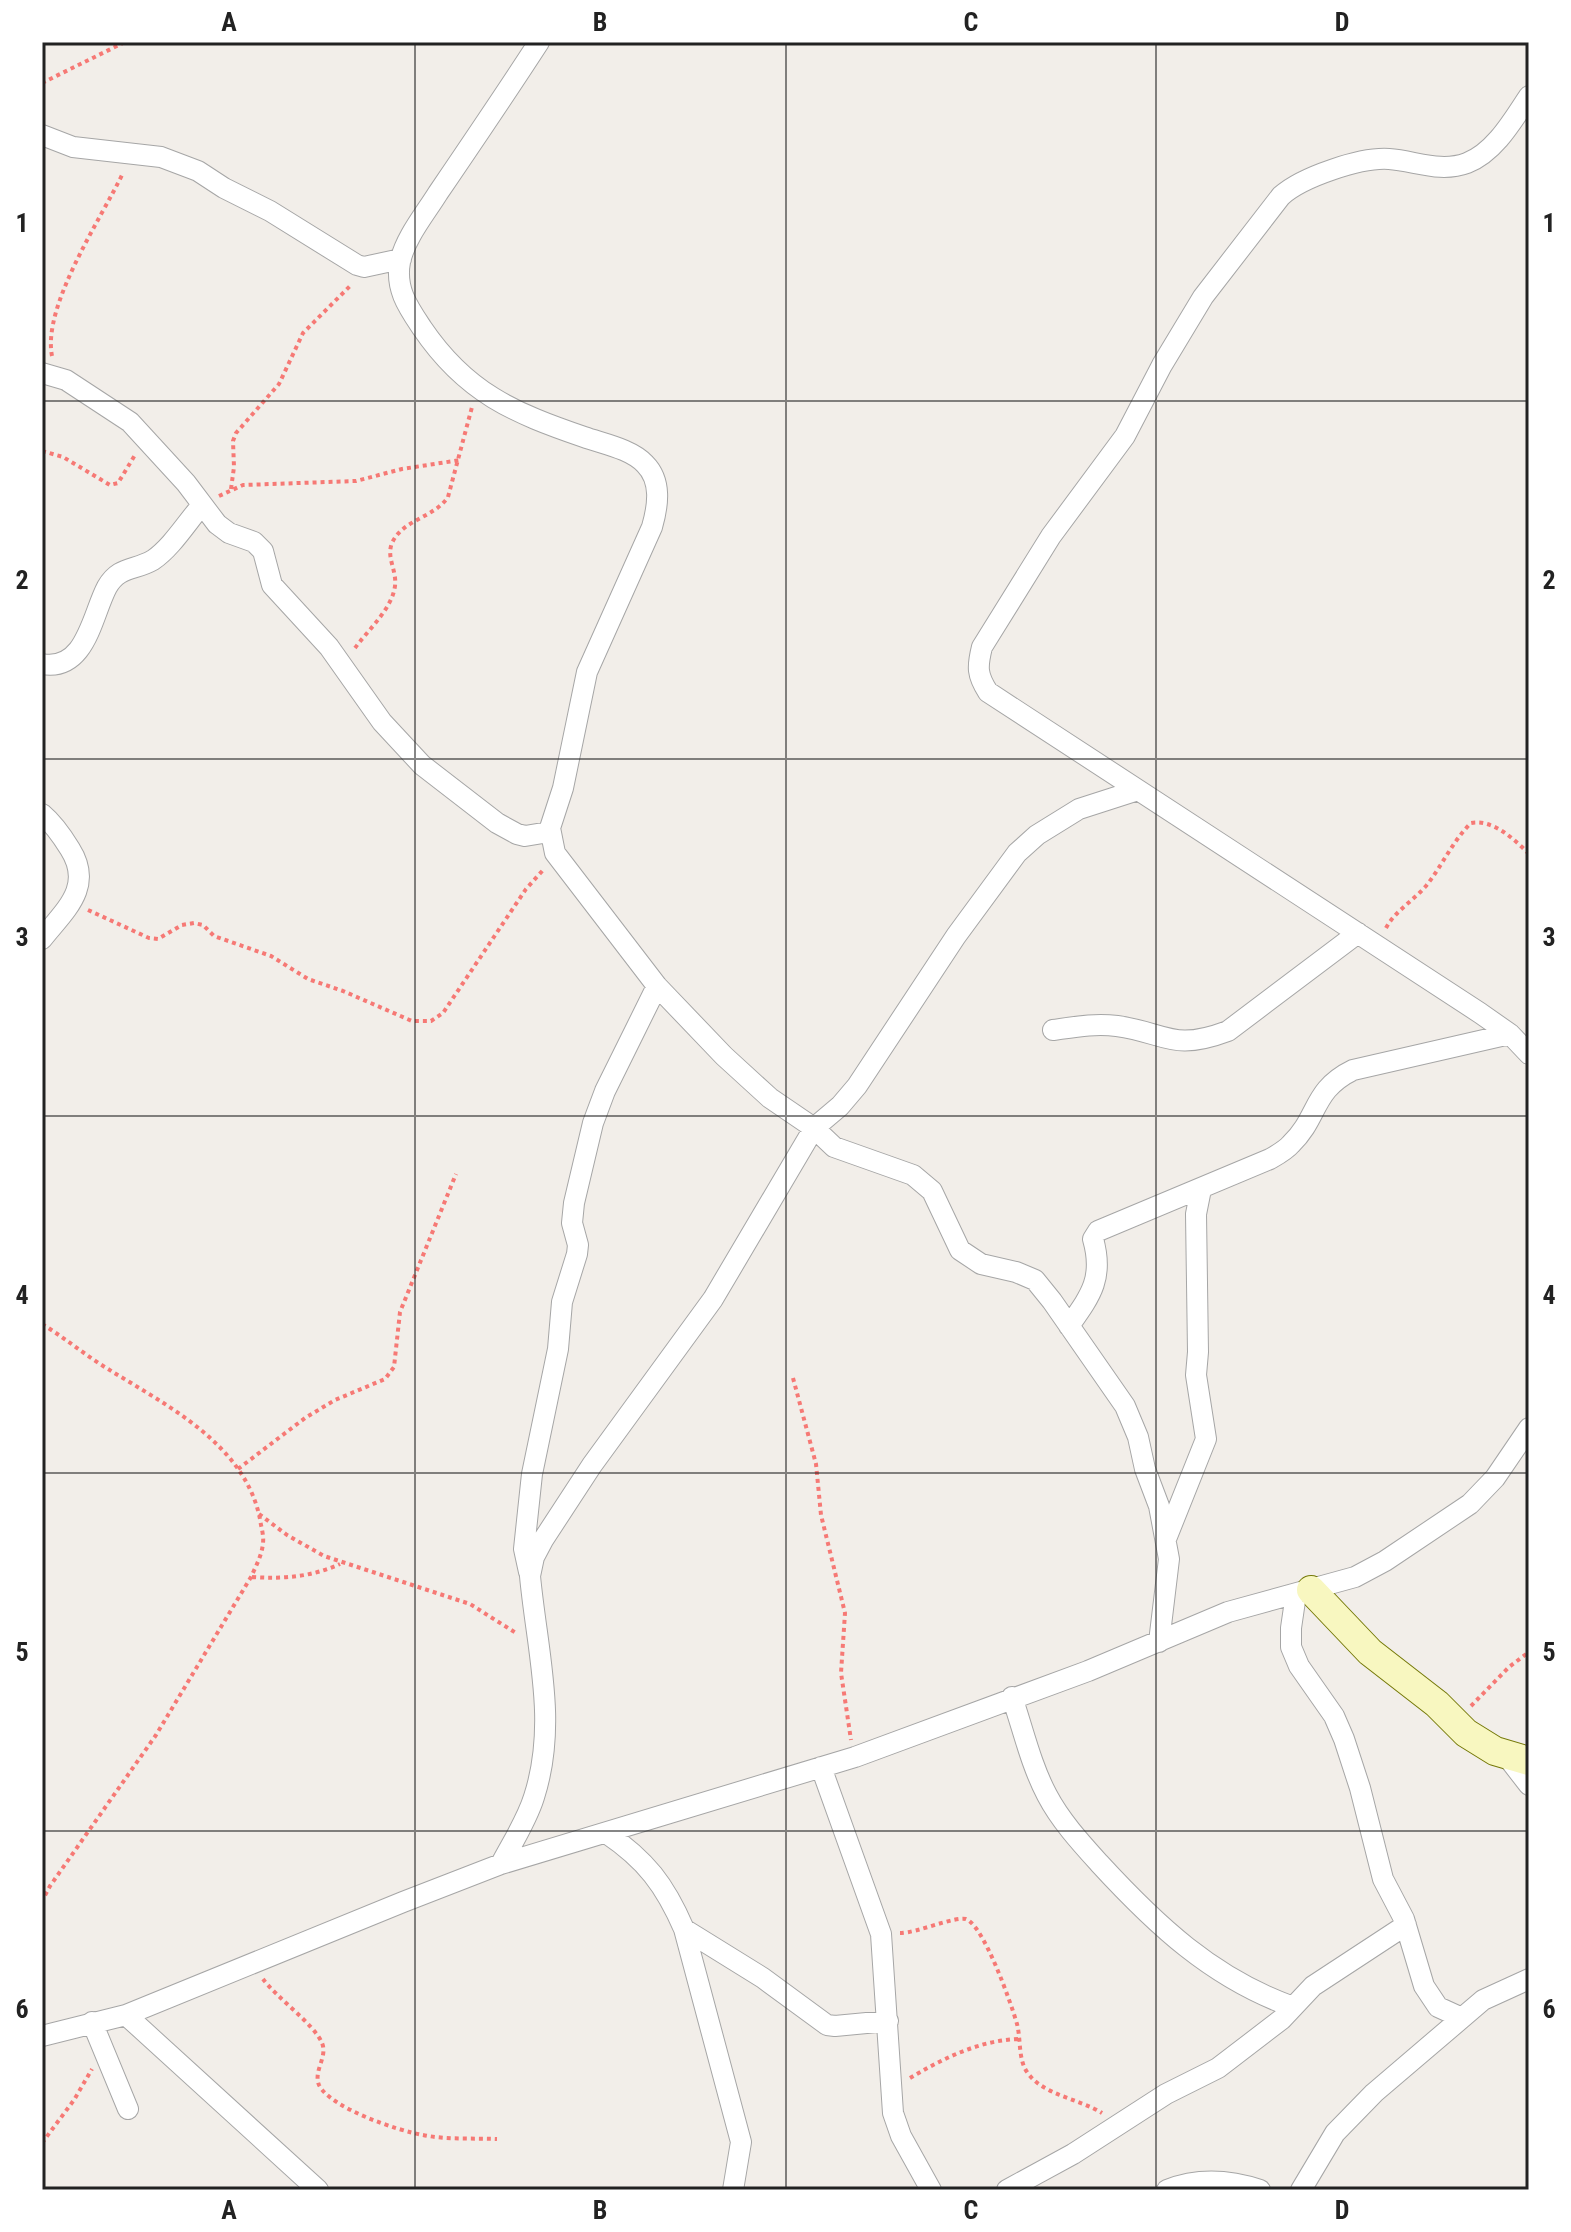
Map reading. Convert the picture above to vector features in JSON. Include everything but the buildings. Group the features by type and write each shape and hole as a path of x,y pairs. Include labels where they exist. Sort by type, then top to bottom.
{"street":[{"path":"539,42 419,223 401,259 398,279 403,300 433,344 477,389 500,404 543,423 632,454 646,465 655,482 658,503 652,527 587,672 566,775 549,832 556,855 657,986 714,1046 770,1098 814,1128 834,1147 913,1175 932,1191 960,1250 981,1264 1035,1280 1128,1413 1138,1437 1169,1559 1159,1642"},
{"path":"1529,96 1487,151 1468,163 1439,168 1379,158 1308,179 1281,196 1203,297 1125,436 1051,536 982,647 978,677 988,692 1382,948 1510,1034 1529,1054"},
{"path":"42,135 73,147 161,157 198,171 361,266 401,259"},
{"path":"50,376 66,380 130,422 229,533 245,537 263,551 272,585 329,647 400,744 445,784 497,823 525,836 549,832"},
{"path":"42,664 61,664 70,657 85,640 106,588 114,577 119,572 153,559 203,506"},
{"path":"530,1576 534,1557 543,1540 592,1465 713,1299 814,1128 840,1106 869,1070 931,972 1017,853 1037,835 1079,809 1138,790"},
{"path":"42,814 58,831 78,863 81,881 71,902 42,939"},
{"path":"1053,1030 1099,1024 1120,1026 1177,1042 1203,1041 1228,1031 1358,933"},
{"path":"501,1864 534,1800 544,1758 547,1715 524,1549 540,1430 558,1349 562,1302 577,1254 578,1245 572,1223 574,1203 601,1102 657,986"},
{"path":"1069,1326 1088,1299 1097,1279 1099,1259 1093,1239 1098,1231 1270,1159 1291,1145 1320,1095 1338,1078 1353,1070 1510,1034"},
{"path":"1166,1539 1206,1439 1196,1375 1196,1214 1201,1189"},
{"path":"42,2036 126,2015 501,1864 855,1757 1159,1642 1228,1612 1355,1577 1385,1561 1470,1504 1495,1478 1529,1428"},
{"path":"1303,1592 1480,1743 1517,1758 1529,1785"},
{"path":"1303,1592 1291,1647 1299,1666 1334,1716 1344,1739 1383,1879 1406,1925 1428,1996 1438,2007 1462,2018"},
{"path":"1012,1697 1047,1795 1072,1832 1105,1869 1152,1920 1200,1958 1260,1994 1293,2007"},
{"path":"821,1767 881,1934 893,2113 901,2136 931,2190"},
{"path":"606,1833 650,1868 671,1898 684,1929 741,2142 733,2190"},
{"path":"1007,2190 1166,2094 1218,2068 1265,2033 1313,1986 1406,1925"},
{"path":"684,1929 763,1978 827,2025 888,2021"},
{"path":"1301,2190 1343,2122 1483,2000 1529,1979"},
{"path":"126,2015 318,2190"},
{"path":"92,2022 128,2109"},
{"path":"1167,2190 1181,2184 1211,2182 1241,2184 1260,2190"}],"path":[{"path":"42,83 125,42"},
{"path":"50,376 51,332 58,307 73,269 132,154"},
{"path":"231,489 236,433 279,384 303,333 371,266"},
{"path":"341,666 384,612 392,596 395,584 389,557 391,545 407,525 441,507 448,497 477,389"},
{"path":"42,451 63,457 110,485 115,484 146,439"},
{"path":"203,506 231,489 255,485 356,481 402,469 460,460"},
{"path":"1382,948 1383,932 1391,918 1427,885 1471,823 1487,823 1502,831 1529,854"},
{"path":"71,902 149,938 158,939 182,925 203,925 214,936 271,956 308,979 412,1021 431,1021 443,1013 526,889 556,855"},
{"path":"238,1470 275,1440 335,1400 385,1379 394,1367 400,1312 456,1174"},
{"path":"42,1324 164,1402 221,1449 253,1496 264,1540 251,1577 156,1735 42,1901"},
{"path":"793,1378 816,1464 821,1515 845,1613 841,1673 855,1757"},
{"path":"259,1514 308,1548 343,1563 470,1604 540,1651"},
{"path":"251,1577 302,1576 343,1563"},
{"path":"1456,1722 1509,1667 1529,1652"},
{"path":"881,1934 909,1933 958,1918 969,1920 978,1929 1017,2026 1027,2073 1057,2093 1089,2105 1117,2126"},
{"path":"252,1965 270,1989 323,2044 317,2076 319,2086 333,2100 388,2126 424,2136 497,2139"},
{"path":"891,2088 977,2046 1001,2039 1019,2039"},
{"path":"42,2143 74,2100 90,2073 101,2045"}]}
